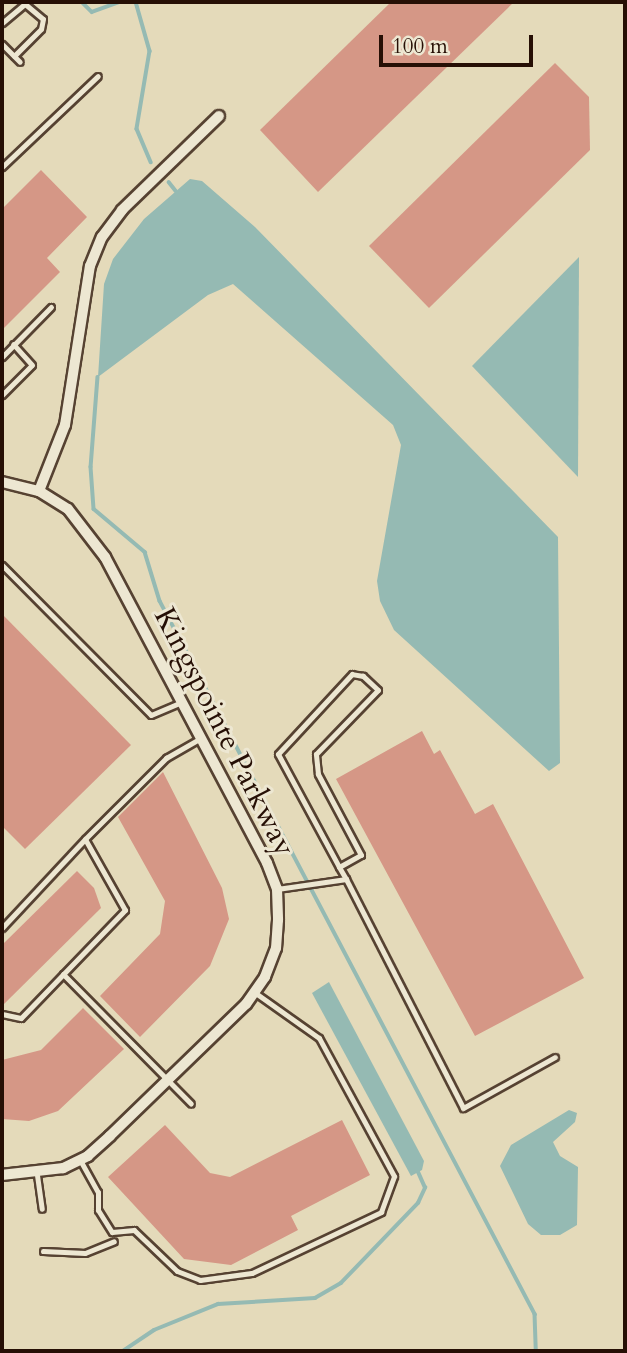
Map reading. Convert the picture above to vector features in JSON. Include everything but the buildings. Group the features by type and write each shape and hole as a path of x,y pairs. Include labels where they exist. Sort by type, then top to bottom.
{"street":[{"path":"39,491 65,425 90,266 102,237 122,210 219,116"},
{"name":"Kingspointe Parkway","path":"2,482 39,491 68,509 88,529 201,738 277,889 276,948 254,992 169,1079 80,1160 37,1175 2,1175"}],"lane":[{"path":"2,23 25,4 43,19 41,29 13,56"},
{"path":"2,44 20,62"},
{"path":"2,167 98,76"},
{"path":"2,357 51,307"},
{"path":"2,395 32,365 13,344"},
{"path":"2,565 151,715 182,702"},
{"path":"339,867 361,855 318,774 316,754 378,690 363,676 352,674 278,754 339,867 346,879 463,1108 555,1056"},
{"path":"2,928 166,758 201,738"},
{"path":"2,1014 21,1018 125,910 85,839"},
{"path":"277,889 346,879"},
{"path":"63,974 191,1104"},
{"path":"80,1160 98,1192 97,1210 112,1232 134,1230 177,1271 200,1280 252,1273 381,1212 394,1176 319,1038 254,992"},
{"path":"37,1175 42,1209"},
{"path":"43,1251 85,1253 114,1241"}],"water":[{"path":"190,179 202,181 255,227 558,537 560,763 549,771 394,630 380,601 377,581 401,445 393,425 233,284 208,295 98,377 104,284 113,259 144,219"},
{"path":"579,257 578,477 472,366"},
{"path":"329,982 424,1161 422,1170 411,1176 312,993"},
{"path":"569,1110 577,1113 575,1122 553,1142 560,1156 578,1167 577,1225 560,1235 541,1235 528,1224 500,1166 511,1145"}],"waterway":[{"path":"82,2 92,12 119,2"},
{"path":"136,2 150,51 137,129 151,162"},
{"path":"169,182 176,191"},
{"path":"98,377 91,467 94,509 145,552 160,601 535,1314 536,1351"},
{"path":"123,1351 154,1330 218,1304 315,1298 341,1283 418,1203 425,1188 418,1172"}]}
